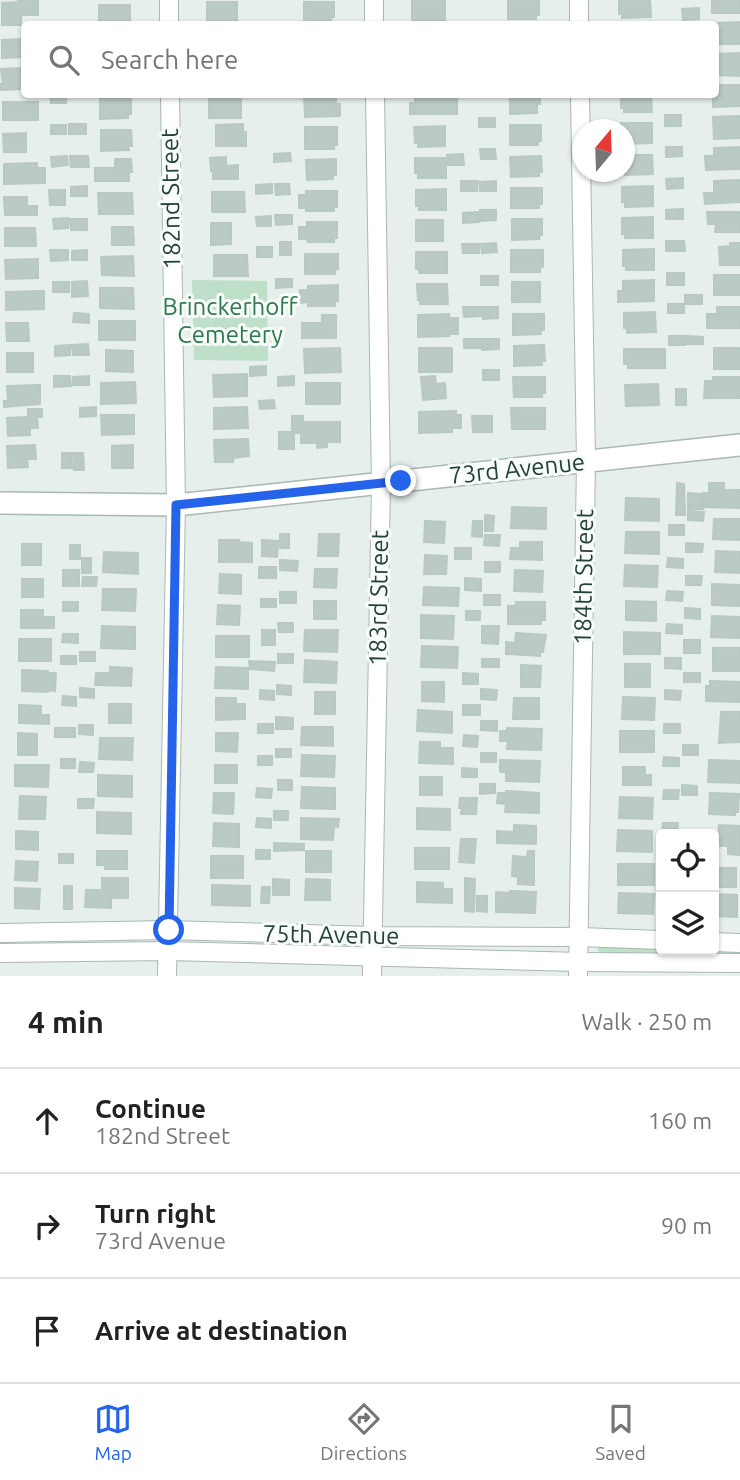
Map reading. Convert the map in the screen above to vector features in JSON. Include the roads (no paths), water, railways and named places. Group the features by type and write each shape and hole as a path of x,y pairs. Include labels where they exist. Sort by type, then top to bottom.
{"street":[{"path":"169,0 169,21"},
{"path":"374,0 374,21"},
{"path":"579,0 579,21"},
{"name":"182nd Street","path":"167,976 176,505 170,98"},
{"name":"183rd Street","path":"372,976 381,484 375,98"},
{"name":"184th Street","path":"578,969 586,461 580,98"},
{"name":"73rd Avenue","path":"0,503 176,505 740,445"},
{"name":"75th Avenue","path":"0,933 169,930 656,940"},
{"path":"719,942 740,943"},
{"name":"75th Avenue","path":"0,953 168,951 373,956 578,969 740,963"}],"park label":[{"name":"Brinckerhoff Cemetery","path":"230,321"}]}
